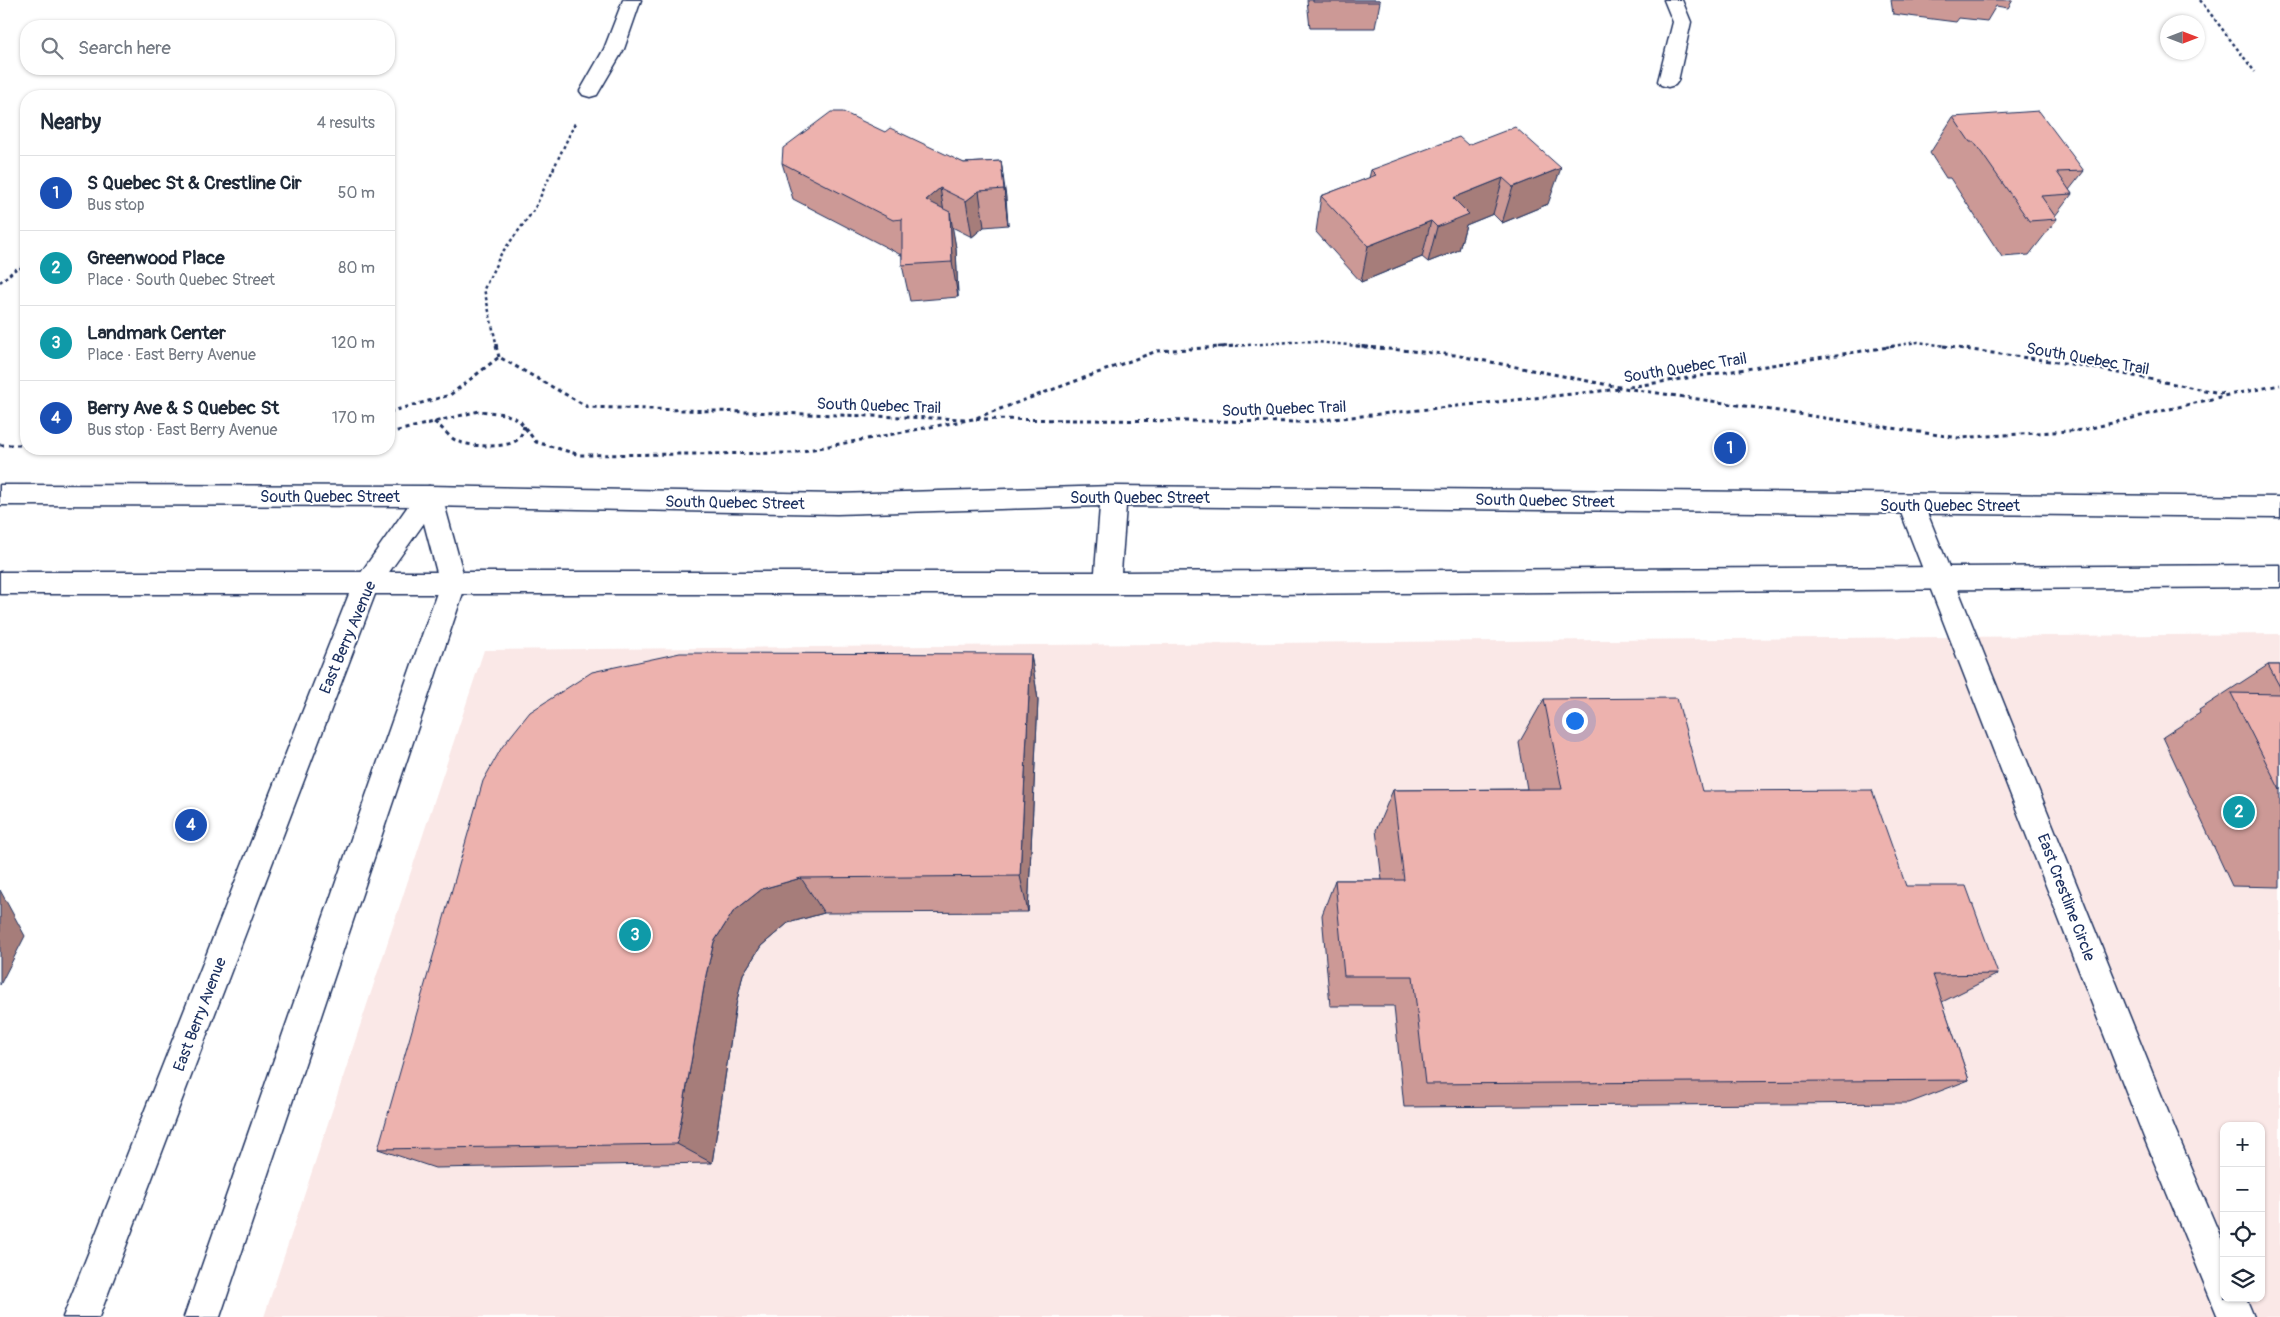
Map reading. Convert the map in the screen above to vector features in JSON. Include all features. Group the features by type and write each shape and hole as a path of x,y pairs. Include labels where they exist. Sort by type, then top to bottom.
{"main road":[{"path":"590,91 614,49 632,0"},
{"path":"1668,82 1682,22 1673,0"},
{"name":"South Quebec Street","path":"0,496 428,496 837,504 1114,496 2280,508"},
{"path":"202,1317 453,584 428,496"},
{"name":"East Berry Avenue","path":"81,1317 366,584 428,496"},
{"path":"1107,583 1114,496"},
{"name":"East Crestline Circle","path":"1911,505 1942,579 2160,1135 2220,1278"},
{"path":"0,583 1107,583 2280,576"},
{"path":"2230,1302 2236,1317"}],"path":[{"path":"2200,0 2255,72"},
{"path":"395,410 450,394 499,357 484,289 501,254 534,210 590,91"},
{"path":"0,282 20,269"},
{"path":"395,432 479,411 505,414 519,420 536,442 580,455 792,453 972,419 1157,351 1306,341 1454,356 1624,388 1959,438 2083,430 2228,395 2280,385"},
{"name":"South Quebec Trail","path":"499,357 588,407 972,419 1304,422 1596,393 1918,342 2078,365 2228,395"},
{"path":"434,422 443,427 456,441 474,445 514,442 522,435 524,426"},
{"path":"0,445 20,445"}],"shaded area":[{"path":"2280,634 2280,1317 264,1317 484,650"}],"building":[{"path":"1313,0 1379,0 1380,2 1313,2"},
{"path":"2039,111 2084,171 2057,172 2072,194 2041,196 2057,219 2029,221 1974,142 1970,142 1953,117"},
{"path":"831,112 843,112 885,132 890,128 964,163 1001,161 1004,189 979,191 966,201 940,188 926,200 950,212 952,262 902,265 902,219 893,220 782,163 783,148"},
{"path":"1515,127 1561,168 1513,187 1503,178 1453,198 1469,214 1437,227 1431,221 1368,246 1321,196 1376,175 1371,170 1459,137 1468,145"},
{"path":"680,653 1031,654 1020,876 801,878 762,889 733,912 714,942 706,975 677,1144 378,1149 483,781 502,747 530,712 592,672"},
{"path":"2268,665 2280,665 2280,687"},
{"path":"2231,693 2280,694 2280,790"},
{"path":"1677,698 1702,791 1872,790 1906,886 1966,886 1998,974 1933,975 1969,1080 1425,1084 1413,976 1344,976 1335,880 1404,880 1393,790 1562,789 1544,699"}],"place":[{"name":"S Quebec St & Crestline Cir","path":"1730,448"},
{"name":"Greenwood Place","path":"2239,812"},
{"name":"Berry Ave & S Quebec St","path":"191,825"},
{"name":"Landmark Center","path":"635,935"}]}
